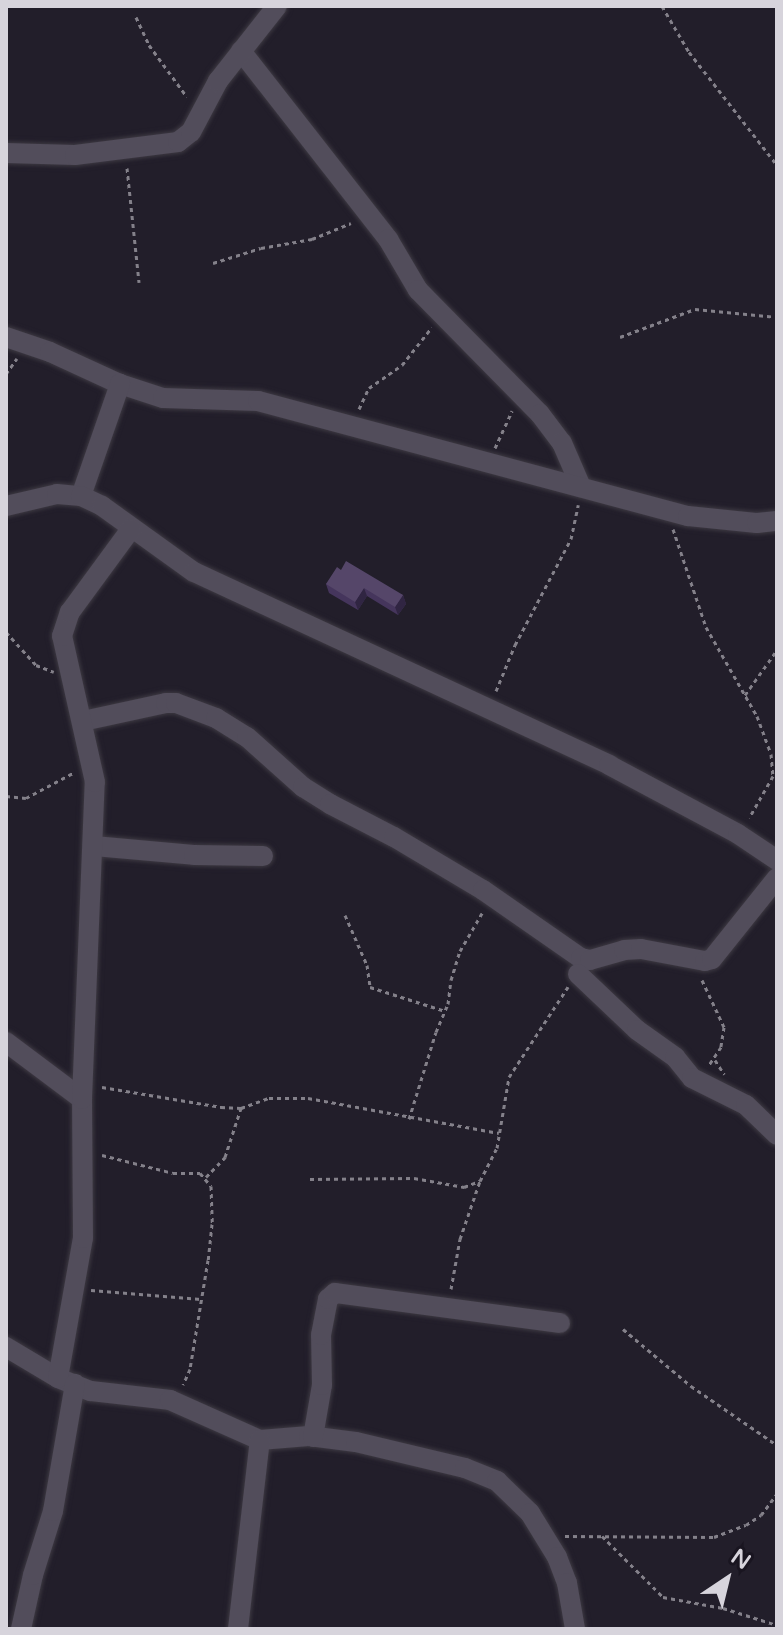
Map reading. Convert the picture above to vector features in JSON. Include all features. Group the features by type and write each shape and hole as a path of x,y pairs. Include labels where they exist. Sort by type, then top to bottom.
{"street":[{"path":"6,153 75,155 178,142 191,132 218,81 277,6"},
{"path":"241,51 369,215 441,316 521,393 562,443 581,487"},
{"path":"6,337 50,352 120,384 163,398 194,402 258,401 688,516 724,521 777,521"},
{"path":"81,496 120,384"},
{"path":"6,506 57,494 81,496 102,506 194,572 658,789 777,860"},
{"path":"21,1629 33,1575 53,1511 75,1288 83,1238 82,1091 94,846 92,762 62,636 65,623 131,529"},
{"path":"83,721 166,703 197,710 247,737 303,787 492,896 581,958 590,960 641,949 690,959 712,959 777,878"},
{"path":"94,846 194,855 263,856"},
{"path":"578,974 637,1030 675,1057 692,1078 739,1101 777,1135"},
{"path":"6,1042 82,1091"},
{"path":"313,1437 322,1385 321,1335 331,1295 345,1293 449,1310 560,1323"},
{"path":"6,1347 67,1381 107,1393 170,1400 260,1440 313,1437 356,1442 482,1474 515,1496 546,1536 567,1583 575,1629"},
{"path":"238,1629 260,1440"}],"path":[{"path":"662,6 689,52 777,165"},
{"path":"136,17 149,45 200,112"},
{"path":"125,148 139,282"},
{"path":"213,263 261,248 312,239 369,215"},
{"path":"620,337 682,311 695,309 777,317"},
{"path":"356,425 365,393 402,365 441,316"},
{"path":"489,462 521,393"},
{"path":"488,709 515,645 571,539 581,487"},
{"path":"663,507 682,549 706,627 764,734 773,776 738,834"},
{"path":"6,632 36,665 69,675"},
{"path":"745,695 777,650"},
{"path":"6,796 26,798 92,762"},
{"path":"409,1119 445,1011 460,951 492,896"},
{"path":"345,915 367,965 370,987 445,1011"},
{"path":"690,959 724,1027 715,1060 692,1078"},
{"path":"449,1310 454,1263 480,1181 497,1148 509,1077 578,974"},
{"path":"82,1091 241,1108 269,1098 308,1098 409,1119 499,1133"},
{"path":"206,1177 225,1157 241,1108"},
{"path":"84,1150 173,1173 196,1172 206,1177 211,1186 213,1214 187,1378 170,1400"},
{"path":"310,1179 414,1178 464,1187 480,1181"},
{"path":"75,1288 201,1299"},
{"path":"623,1329 691,1386 777,1445"},
{"path":"546,1536 714,1537 746,1525 761,1515 777,1494"},
{"path":"602,1536 663,1597 723,1608 777,1625"}],"building":[{"path":"346,561 403,595 395,607 364,588 355,602 326,584 337,567 341,570"}]}
